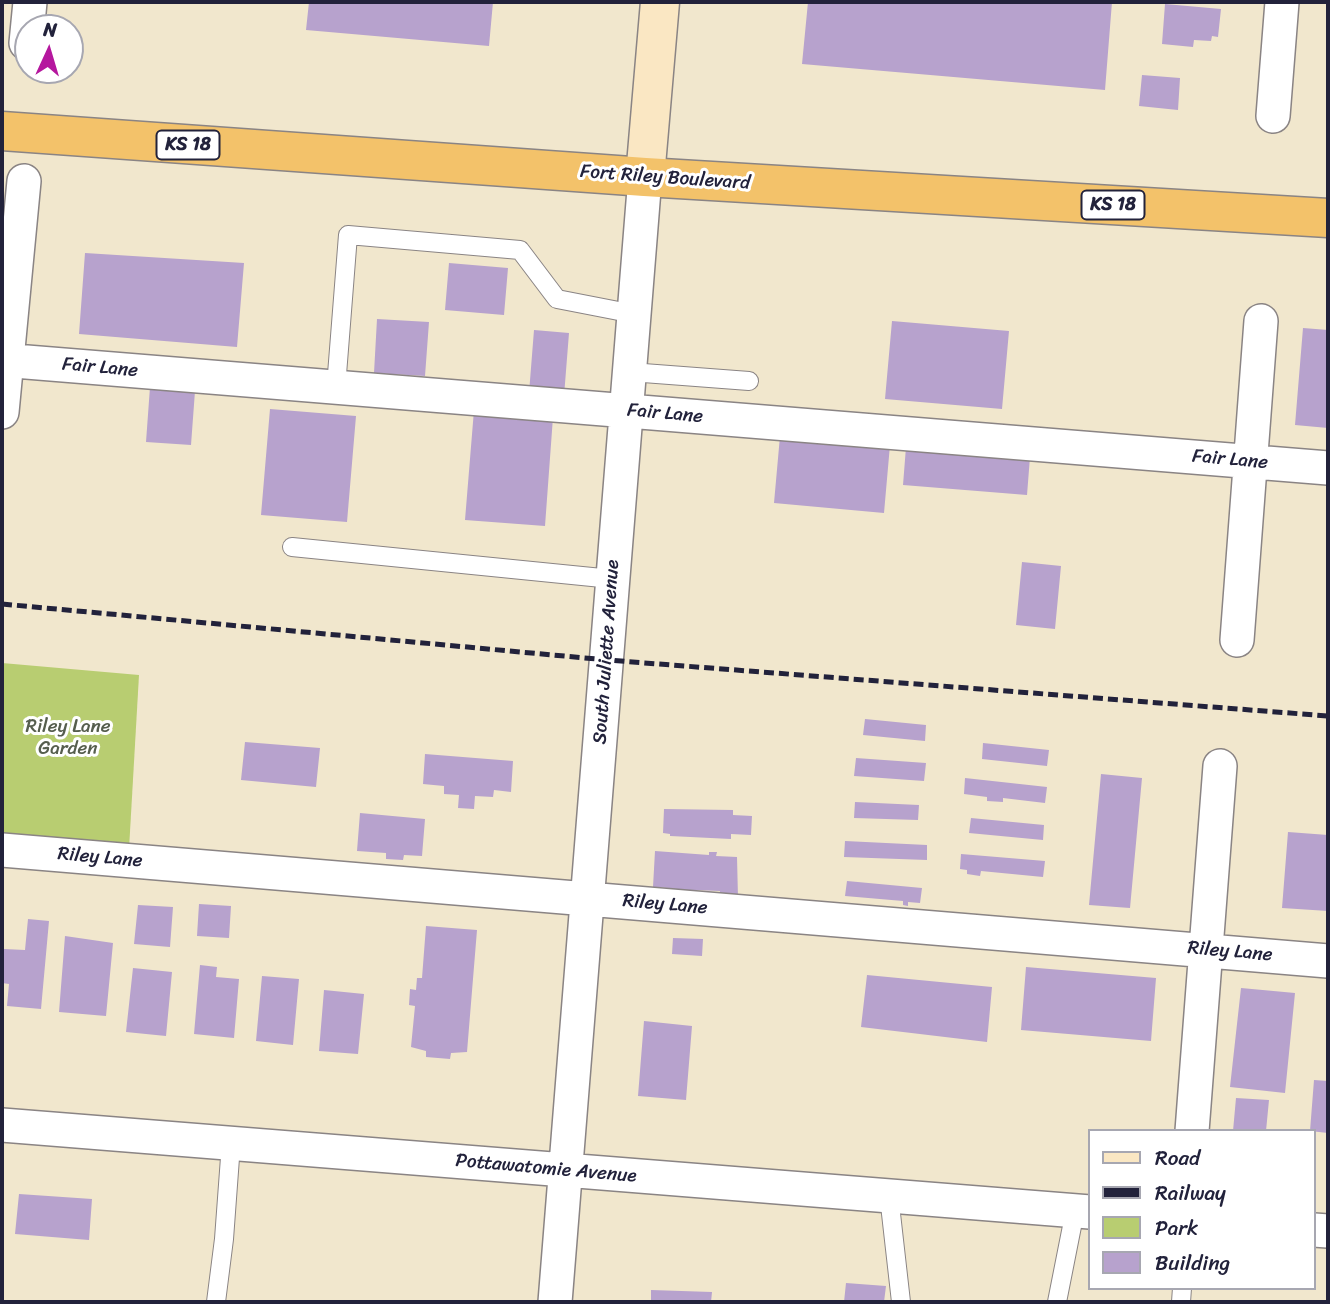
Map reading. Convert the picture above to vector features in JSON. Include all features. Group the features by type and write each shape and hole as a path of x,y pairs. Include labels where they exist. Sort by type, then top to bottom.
{"highway":[{"name":"Fort Riley Boulevard","path":"2,131 645,177 1328,218"}],"street":[{"name":"South Juliette Avenue","path":"555,1302 660,2"},
{"path":"1273,116 1282,2"},
{"path":"2,412 4,360 24,181"},
{"path":"1237,640 1261,321"},
{"name":"Fair Lane","path":"4,360 1328,468"},
{"path":"1192,1129 1220,766"},
{"name":"Riley Lane","path":"2,850 1328,961"},
{"name":"Pottawatomie Avenue","path":"2,1125 1083,1212"}],"lane":[{"path":"336,387 348,235 520,250 557,299 634,314"},
{"path":"630,372 750,381"},
{"path":"292,547 612,579"},
{"path":"216,1302 225,1239 231,1143"},
{"path":"889,1196 901,1302"},
{"path":"1057,1302 1083,1212"}],"green space":[{"name":"Riley Lane Garden","path":"2,663 139,675 129,849 2,839"}],"building":[{"path":"309,2 493,2 489,46 306,30"},
{"path":"808,2 1112,2 1105,90 802,64"},
{"path":"1165,4 1221,9 1218,37 1212,36 1211,41 1194,40 1193,47 1162,44"},
{"path":"1142,75 1180,78 1178,110 1139,106"},
{"path":"85,253 244,263 237,347 79,334"},
{"path":"449,263 508,268 504,315 445,310"},
{"path":"377,319 429,322 425,376 374,373"},
{"path":"892,321 1009,331 1002,409 885,399"},
{"path":"1303,328 1328,330 1328,428 1295,425"},
{"path":"534,330 569,333 564,396 529,393"},
{"path":"150,387 195,391 191,445 146,442"},
{"path":"270,409 356,416 347,522 261,515"},
{"path":"474,410 553,417 545,526 465,520"},
{"path":"780,436 890,445 884,513 774,503"},
{"path":"906,447 1030,457 1027,495 903,485"},
{"path":"1022,562 1061,566 1055,629 1016,625"},
{"path":"865,719 926,725 925,741 863,735"},
{"path":"245,742 320,748 316,787 241,780"},
{"path":"983,743 1049,750 1047,766 982,759"},
{"path":"425,754 513,761 511,792 494,790 493,797 475,796 474,809 458,808 459,795 444,794 444,786 423,784"},
{"path":"856,758 926,763 924,781 854,776"},
{"path":"1101,774 1142,778 1130,908 1089,905"},
{"path":"965,778 1047,787 1045,803 1003,798 1003,802 987,801 987,797 964,794"},
{"path":"855,802 919,805 918,820 854,818"},
{"path":"664,809 733,810 733,815 752,816 751,835 731,834 731,839 670,836 663,833"},
{"path":"360,813 425,819 422,856 404,855 403,860 386,859 386,853 357,851"},
{"path":"971,818 1044,825 1043,840 969,833"},
{"path":"1288,832 1328,835 1328,911 1282,908"},
{"path":"845,841 927,845 927,860 844,857"},
{"path":"655,851 709,855 709,852 717,852 716,856 737,857 738,898 719,897 720,891 695,890 694,896 668,894 669,888 653,887"},
{"path":"961,854 1045,861 1043,877 981,871 980,876 967,874 967,870 960,869"},
{"path":"847,881 922,888 920,903 908,902 908,906 903,905 903,901 845,896"},
{"path":"199,904 231,906 229,938 197,936"},
{"path":"138,905 173,907 170,947 134,944"},
{"path":"28,919 49,921 41,1009 7,1006 9,984 2,983 4,949 25,950"},
{"path":"426,926 477,930 467,1052 451,1053 450,1059 426,1057 426,1051 411,1047 415,1006 409,1005 410,989 416,990 417,978 422,978"},
{"path":"65,936 113,943 106,1016 59,1012"},
{"path":"673,938 703,939 702,956 672,954"},
{"path":"200,965 217,967 216,977 239,979 234,1038 194,1034"},
{"path":"1026,967 1156,978 1151,1041 1021,1030"},
{"path":"133,968 172,972 166,1036 126,1032"},
{"path":"867,975 992,987 987,1042 861,1027"},
{"path":"262,976 299,979 293,1045 256,1041"},
{"path":"1241,988 1295,993 1285,1093 1230,1087"},
{"path":"324,990 364,994 358,1054 319,1051"},
{"path":"644,1021 692,1026 686,1100 638,1096"},
{"path":"1314,1080 1328,1081 1328,1133 1310,1129"},
{"path":"1236,1098 1269,1100 1266,1129 1233,1129"},
{"path":"19,1194 92,1199 89,1240 15,1234"},
{"path":"846,1283 886,1286 884,1302 844,1302"},
{"path":"651,1290 712,1292 711,1302 651,1302"}],"railway":[{"path":"2,604 607,660 1328,716"}]}
